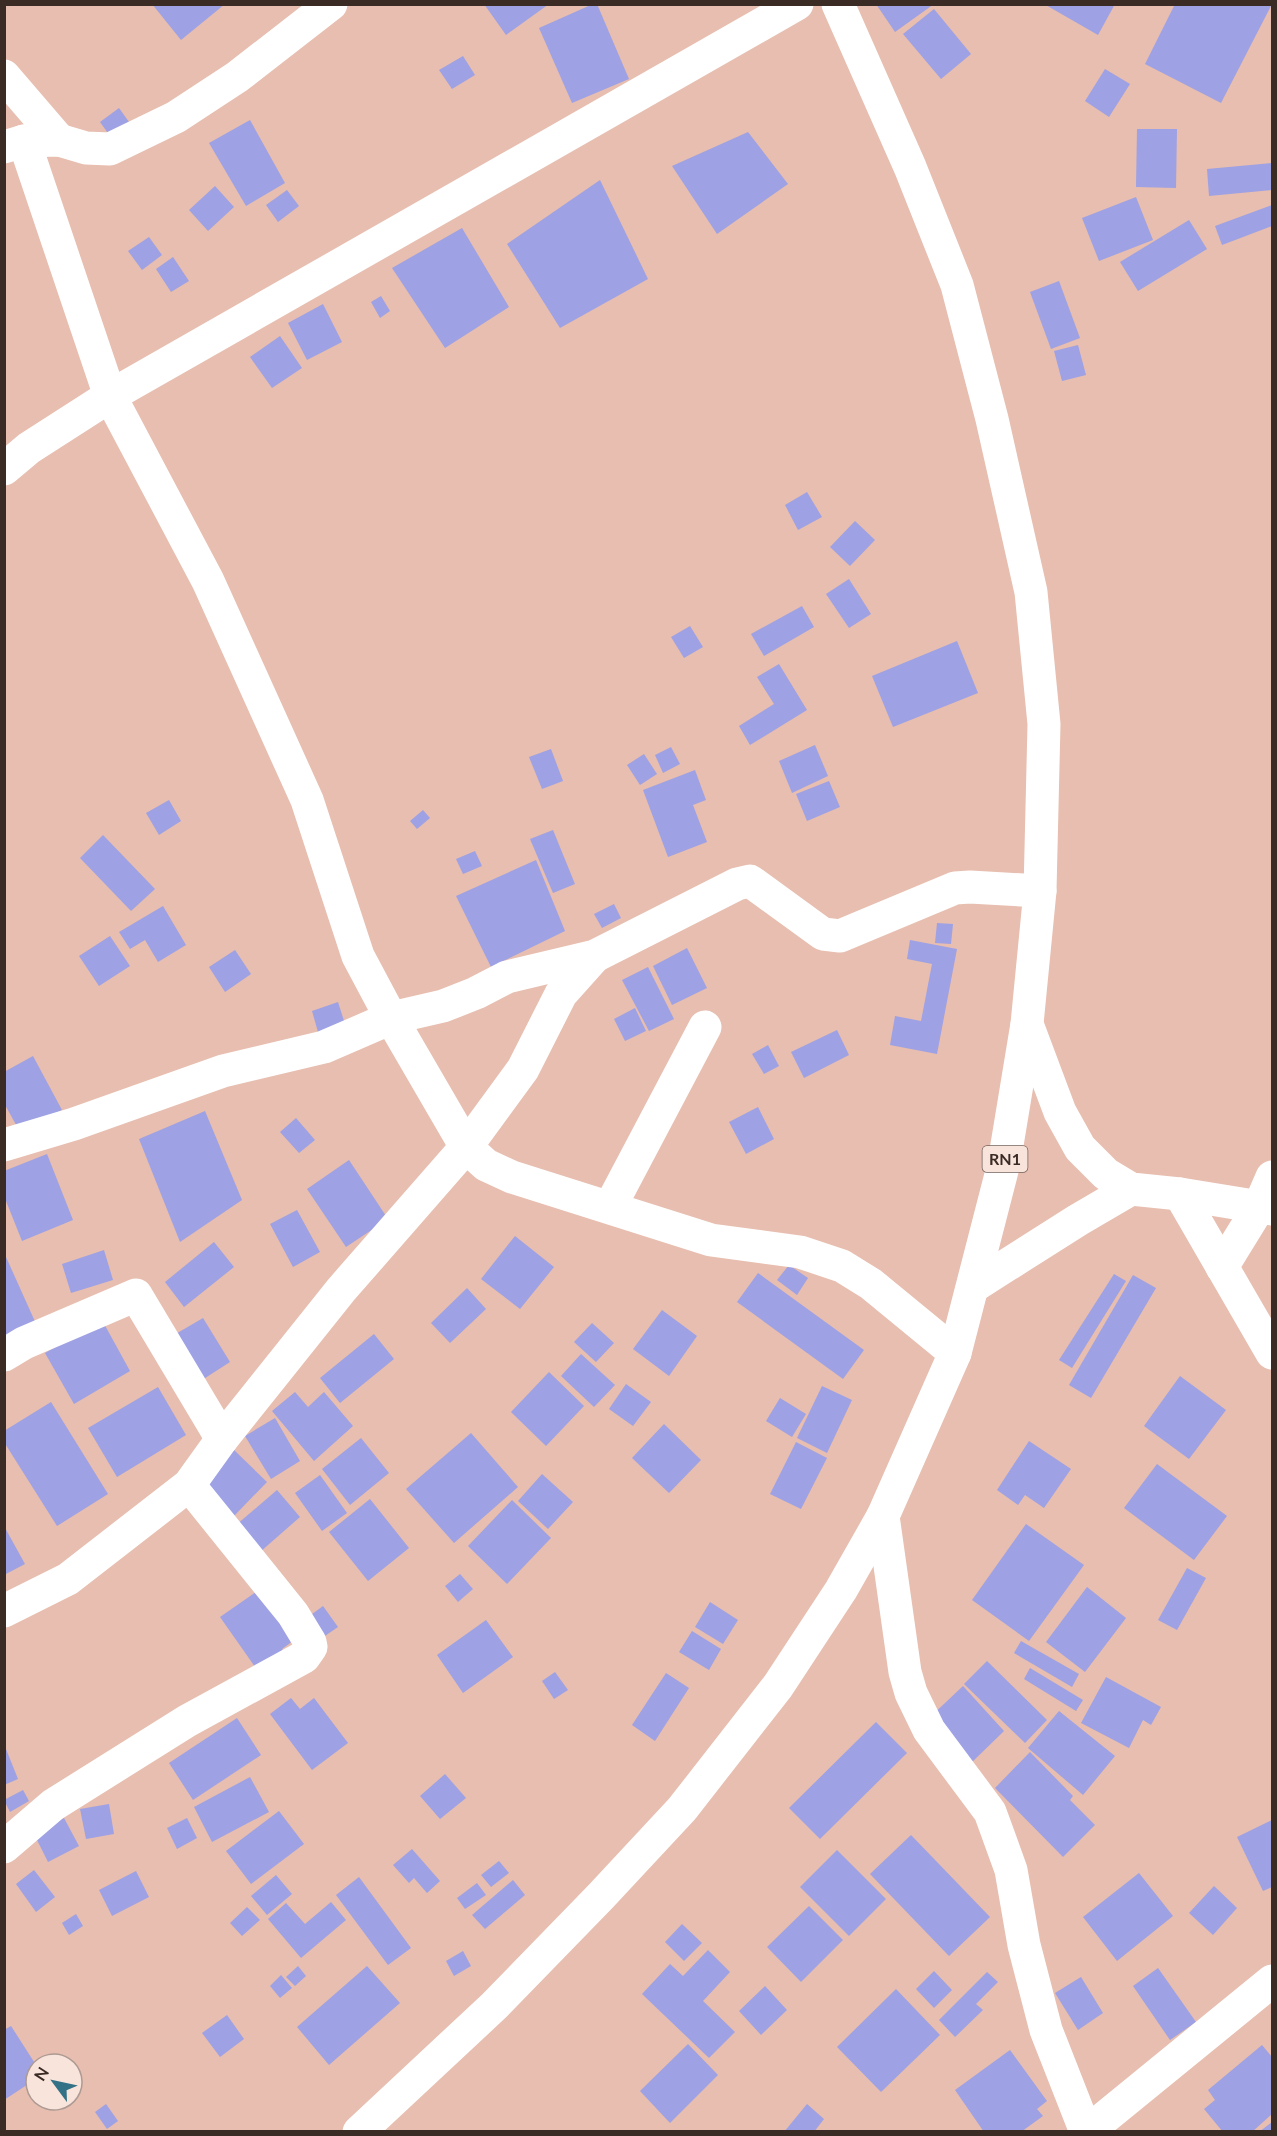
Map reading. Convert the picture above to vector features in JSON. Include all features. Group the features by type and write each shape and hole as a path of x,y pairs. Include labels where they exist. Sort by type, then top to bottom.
{"main road":[{"path":"331,4 237,77 176,117 110,149 86,148 59,140 14,144 110,396 208,581 307,800 358,956 466,1147 486,1165 512,1177 711,1240 800,1252 842,1266 872,1284 956,1353"},
{"path":"4,469 29,448 110,396 797,4"},
{"name":"RN1","path":"359,2132 495,2006 682,1809 778,1686 841,1590 883,1516 956,1353 1004,1163 1028,1024 1040,891 1044,724 1031,592 997,442 957,285 909,167 838,4"},
{"path":"4,76 59,140"},
{"path":"4,1145 74,1124 223,1071 324,1047 391,1018 443,1006 507,977 595,956 737,884 750,881 823,934 840,936 955,888 1040,891"},
{"path":"4,1611 68,1579 189,1485 222,1439 340,1290 466,1147 523,1069 561,994 595,956"},
{"path":"1028,1024 1060,1112 1080,1148 1106,1174 1131,1190 1180,1194 1266,1208"},
{"path":"610,1207 705,1028"},
{"path":"1222,1267 1266,1208 1272,1178"},
{"path":"974,1286 1078,1220 1131,1190"},
{"path":"1180,1194 1272,1353"},
{"path":"4,1355 24,1343 136,1295 222,1439"},
{"path":"4,1847 53,1805 187,1721 304,1657 311,1647 310,1641 293,1614 189,1485"},
{"path":"883,1516 910,1693 929,1730 990,1812 1011,1870 1024,1945 1046,2030 1087,2132 1272,1981"}],"building":[{"path":"152,4 225,4 181,40"},
{"path":"484,4 549,4 506,35"},
{"path":"597,4 629,79 572,103 539,28"},
{"path":"876,4 934,4 895,32"},
{"path":"1044,4 1115,4 1098,35"},
{"path":"1175,4 1272,4 1221,103 1145,64"},
{"path":"934,9 971,54 941,79 903,34"},
{"path":"463,56 475,75 452,89 439,70"},
{"path":"1105,69 1130,84 1109,117 1085,101"},
{"path":"119,108 134,129 115,143 100,122"},
{"path":"250,120 285,183 246,206 209,143"},
{"path":"1137,129 1177,129 1176,188 1136,187"},
{"path":"748,132 788,184 717,234 672,166"},
{"path":"1272,163 1272,190 1209,196 1207,169"},
{"path":"600,180 648,279 560,328 507,244"},
{"path":"215,186 234,207 208,231 189,210"},
{"path":"287,190 299,206 278,222 266,205"},
{"path":"1136,197 1153,240 1099,261 1082,218"},
{"path":"1272,205 1272,226 1222,245 1215,226"},
{"path":"1189,220 1207,249 1138,291 1120,262"},
{"path":"462,228 509,307 445,348 392,268"},
{"path":"149,237 162,255 142,270 128,251"},
{"path":"173,257 189,281 171,292 156,269"},
{"path":"1059,281 1080,338 1051,349 1030,292"},
{"path":"381,296 390,311 380,318 371,302"},
{"path":"323,304 342,342 307,360 288,323"},
{"path":"280,336 302,368 272,388 250,357"},
{"path":"1078,345 1086,375 1062,381 1054,351"},
{"path":"807,492 822,517 798,530 785,505"},
{"path":"855,521 875,540 850,566 830,547"},
{"path":"849,579 871,614 849,628 826,594"},
{"path":"802,606 814,627 764,656 751,634"},
{"path":"690,626 703,647 684,658 671,637"},
{"path":"957,641 978,693 893,727 872,676"},
{"path":"779,664 807,710 750,745 739,726 774,704 757,677"},
{"path":"815,745 828,776 792,793 779,761"},
{"path":"671,747 680,764 663,773 655,755"},
{"path":"551,749 563,781 542,789 529,757"},
{"path":"644,754 657,774 640,785 627,765"},
{"path":"695,770 706,800 693,805 707,842 668,857 643,790"},
{"path":"829,781 840,807 807,821 796,794"},
{"path":"169,800 181,821 159,835 146,813"},
{"path":"423,810 430,818 417,829 410,821"},
{"path":"553,830 575,884 553,893 530,839"},
{"path":"103,835 155,889 131,911 80,858"},
{"path":"475,851 482,866 463,874 456,859"},
{"path":"536,860 565,931 491,967 456,896"},
{"path":"614,904 621,918 602,928 594,914"},
{"path":"163,906 186,945 158,962 145,940 130,949 119,932"},
{"path":"937,923 953,924 951,944 935,943"},
{"path":"110,936 130,966 99,986 79,956"},
{"path":"910,940 957,949 937,1054 890,1045 895,1016 921,1021 932,964 907,959"},
{"path":"687,948 707,988 672,1005 653,966"},
{"path":"235,950 251,974 225,992 209,967"},
{"path":"648,967 674,1019 649,1031 622,980"},
{"path":"338,1002 345,1024 318,1032 312,1011"},
{"path":"635,1008 646,1031 625,1041 614,1019"},
{"path":"837,1030 849,1055 804,1078 791,1052"},
{"path":"768,1045 779,1066 764,1074 752,1054"},
{"path":"33,1056 62,1110 20,1132 4,1103 4,1072"},
{"path":"758,1107 774,1139 746,1154 729,1122"},
{"path":"205,1111 242,1200 180,1242 139,1139"},
{"path":"296,1118 315,1140 299,1153 280,1132"},
{"path":"47,1154 73,1220 22,1241 4,1196 4,1171"},
{"path":"349,1160 388,1219 346,1247 307,1189"},
{"path":"297,1210 320,1252 293,1267 270,1224"},
{"path":"515,1236 554,1267 520,1309 481,1279"},
{"path":"214,1242 234,1267 184,1307 165,1282"},
{"path":"104,1250 113,1280 71,1293 62,1264"},
{"path":"6,1257 37,1326 4,1341 4,1258"},
{"path":"789,1265 808,1278 797,1295 777,1280"},
{"path":"758,1273 864,1350 843,1379 737,1302"},
{"path":"1114,1274 1126,1281 1072,1368 1059,1360"},
{"path":"1133,1275 1156,1288 1091,1398 1069,1385"},
{"path":"467,1288 486,1309 450,1343 431,1323"},
{"path":"662,1310 697,1336 669,1376 633,1349"},
{"path":"203,1318 230,1362 202,1380 174,1335"},
{"path":"102,1320 130,1371 74,1404 45,1353"},
{"path":"592,1323 614,1343 596,1362 574,1342"},
{"path":"374,1334 394,1359 340,1403 320,1378"},
{"path":"581,1354 615,1385 594,1407 561,1376"},
{"path":"549,1372 584,1406 546,1446 511,1412"},
{"path":"1180,1376 1226,1410 1189,1459 1144,1426"},
{"path":"626,1384 651,1402 633,1426 609,1409"},
{"path":"822,1386 852,1400 827,1453 797,1438"},
{"path":"158,1387 186,1435 117,1477 88,1428"},
{"path":"295,1392 308,1407 324,1392 353,1426 314,1461 272,1411"},
{"path":"780,1398 806,1414 792,1437 766,1421"},
{"path":"51,1402 108,1494 57,1526 4,1442 4,1431"},
{"path":"275,1418 300,1461 271,1479 245,1436"},
{"path":"664,1424 701,1460 669,1493 632,1458"},
{"path":"471,1433 518,1487 454,1543 406,1489"},
{"path":"361,1438 389,1473 350,1505 322,1469"},
{"path":"1029,1441 1071,1469 1044,1508 1025,1495 1018,1505 997,1490"},
{"path":"796,1442 827,1458 801,1509 770,1494"},
{"path":"233,1449 267,1482 234,1516 200,1484"},
{"path":"1157,1464 1227,1516 1194,1560 1124,1508"},
{"path":"542,1474 573,1502 548,1529 518,1501"},
{"path":"320,1475 347,1513 322,1531 295,1493"},
{"path":"277,1490 300,1517 260,1552 236,1525"},
{"path":"370,1499 409,1548 368,1581 329,1532"},
{"path":"512,1500 551,1538 507,1584 468,1546"},
{"path":"1026,1524 1084,1565 1029,1641 972,1600"},
{"path":"4,1526 25,1564 4,1575"},
{"path":"1187,1568 1206,1578 1177,1630 1158,1620"},
{"path":"460,1574 473,1589 458,1602 445,1586"},
{"path":"263,1587 297,1638 282,1649 287,1655 260,1674 220,1617"},
{"path":"1087,1587 1126,1618 1085,1672 1046,1642"},
{"path":"710,1602 738,1620 723,1644 695,1627"},
{"path":"323,1606 338,1627 319,1640 304,1620"},
{"path":"486,1620 513,1657 463,1693 437,1655"},
{"path":"692,1631 721,1649 709,1670 679,1652"},
{"path":"1021,1641 1079,1674 1072,1687 1014,1653"},
{"path":"987,1661 1047,1720 1025,1743 964,1684"},
{"path":"1030,1668 1083,1700 1076,1711 1024,1679"},
{"path":"555,1672 568,1690 554,1699 542,1681"},
{"path":"666,1673 689,1688 655,1741 632,1725"},
{"path":"1106,1677 1161,1707 1151,1725 1143,1720 1129,1748 1081,1723"},
{"path":"963,1686 1004,1731 969,1765 927,1720"},
{"path":"291,1698 300,1709 314,1698 348,1743 312,1770 270,1714"},
{"path":"1059,1711 1115,1756 1083,1795 1028,1748"},
{"path":"237,1718 261,1755 193,1800 169,1763"},
{"path":"876,1722 907,1753 820,1839 789,1808"},
{"path":"4,1744 18,1779 4,1785"},
{"path":"1030,1752 1073,1796 1070,1800 1095,1825 1063,1857 995,1788"},
{"path":"445,1774 466,1798 440,1819 420,1796"},
{"path":"250,1777 269,1812 212,1842 194,1807"},
{"path":"23,1790 29,1801 10,1812 4,1800"},
{"path":"109,1804 114,1834 86,1839 80,1809"},
{"path":"279,1811 304,1844 251,1884 226,1851"},
{"path":"64,1818 79,1846 48,1862 34,1834"},
{"path":"187,1818 197,1838 177,1849 167,1828"},
{"path":"1272,1820 1272,1887 1263,1891 1237,1837"},
{"path":"911,1835 990,1917 949,1956 870,1874"},
{"path":"412,1849 440,1881 427,1893 414,1878 409,1883 393,1865"},
{"path":"837,1850 886,1899 849,1936 800,1887"},
{"path":"499,1861 509,1873 491,1887 481,1875"},
{"path":"34,1870 55,1897 36,1912 16,1884"},
{"path":"136,1871 149,1897 112,1916 99,1890"},
{"path":"1139,1873 1173,1916 1117,1961 1083,1917"},
{"path":"276,1875 292,1894 267,1915 251,1896"},
{"path":"359,1877 411,1948 388,1965 336,1895"},
{"path":"513,1880 525,1895 485,1929 472,1915"},
{"path":"477,1883 486,1895 465,1909 457,1898"},
{"path":"1214,1886 1237,1908 1213,1935 1189,1913"},
{"path":"331,1902 346,1920 301,1958 268,1919 286,1903 305,1924"},
{"path":"809,1906 843,1940 801,1982 767,1947"},
{"path":"247,1907 260,1920 242,1936 230,1923"},
{"path":"76,1914 83,1926 69,1935 62,1923"},
{"path":"682,1924 702,1943 684,1961 665,1942"},
{"path":"708,1950 730,1972 703,2001 735,2032 709,2058 642,1994 670,1964 683,1976"},
{"path":"463,1951 471,1966 454,1976 446,1961"},
{"path":"298,1966 306,1976 295,1986 286,1977"},
{"path":"367,1966 400,2003 329,2065 297,2027"},
{"path":"1158,1968 1196,2022 1170,2040 1133,1986"},
{"path":"934,1971 952,1990 934,2008 916,1989"},
{"path":"987,1972 998,1982 976,2004 983,2010 955,2037 939,2020"},
{"path":"281,1975 292,1988 280,1998 270,1986"},
{"path":"1081,1977 1103,2013 1078,2030 1055,1993"},
{"path":"765,1986 787,2010 761,2035 739,2011"},
{"path":"896,1989 940,2035 881,2092 837,2047"},
{"path":"227,2015 244,2039 220,2057 202,2033"},
{"path":"11,2026 28,2052 24,2052 24,2087 4,2100 4,2030"},
{"path":"688,2044 718,2075 670,2123 640,2091"},
{"path":"1262,2045 1272,2057 1272,2114 1252,2132 1223,2132 1204,2109 1215,2100 1208,2090"},
{"path":"1010,2050 1047,2101 1037,2109 1043,2116 1021,2132 984,2132 955,2090"},
{"path":"106,2104 118,2121 107,2129 95,2112"},
{"path":"807,2104 824,2119 814,2132 784,2132"},
{"path":"1272,2122 1272,2132 1259,2132"}]}
